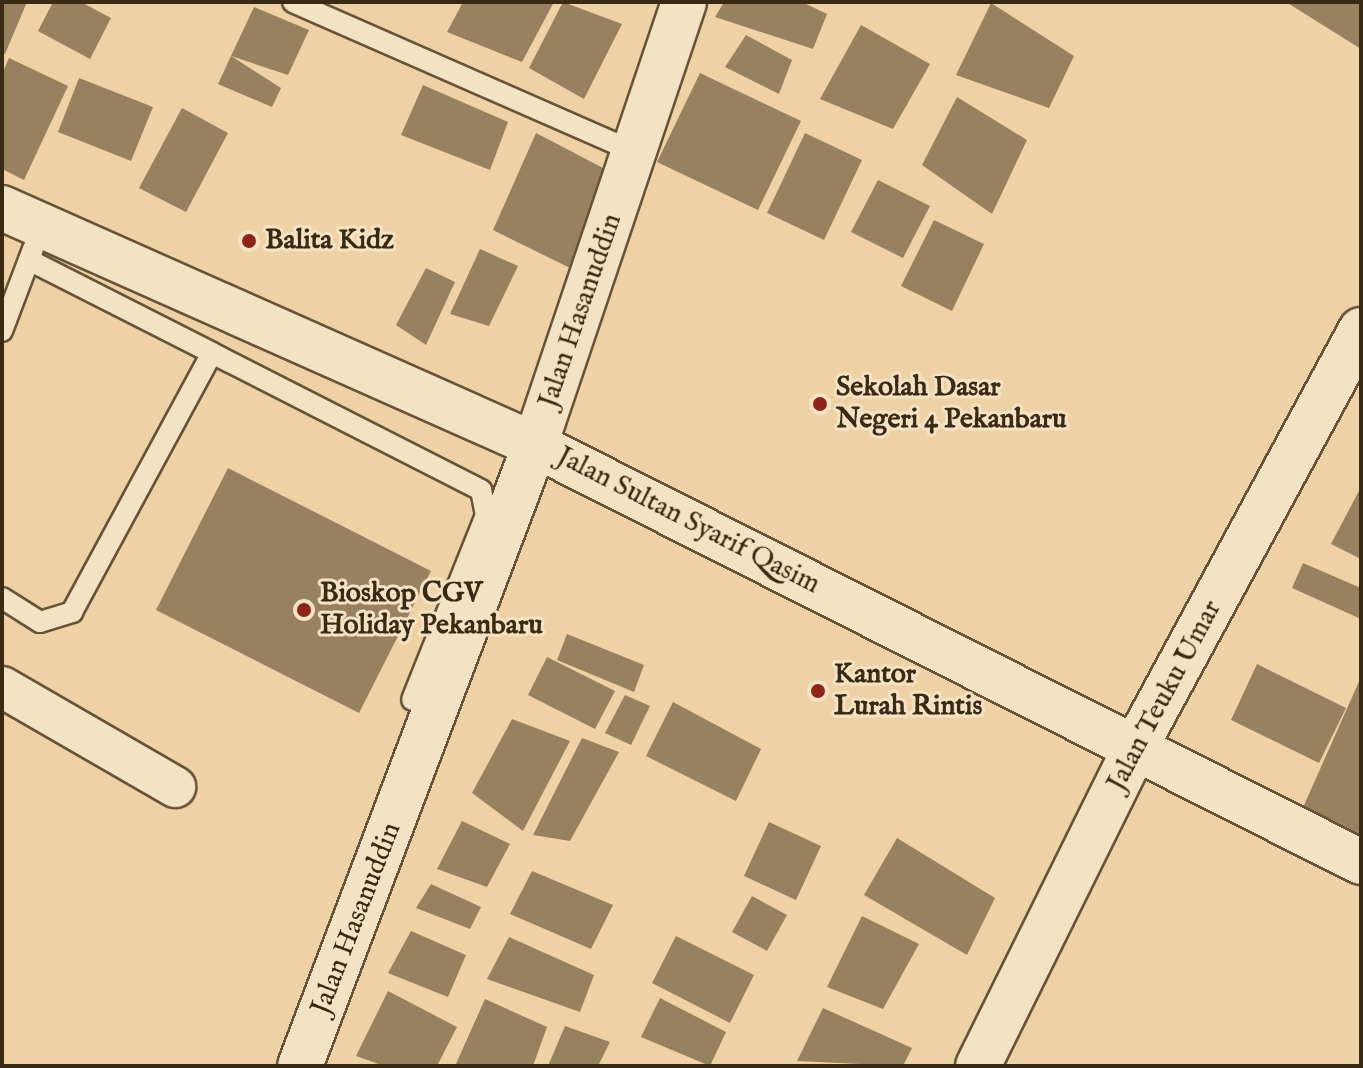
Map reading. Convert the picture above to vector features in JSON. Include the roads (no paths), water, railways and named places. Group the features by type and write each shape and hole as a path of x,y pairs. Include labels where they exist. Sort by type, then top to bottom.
{"street":[{"name":"Jalan Hasanuddin","path":"304,1065 535,445 684,2"},
{"name":"Jalan Sultan Syarif Qasim","path":"2,208 35,243 535,445 1361,862"},
{"name":"Jalan Teuku Umar","path":"978,1066 1136,746 1361,330"},
{"path":"2,687 175,787"}],"lane":[{"path":"293,2 635,152"},
{"path":"2,331 35,243 212,353 481,490 486,515 412,700"},
{"path":"2,598 40,622 72,612 212,353"}],"place":[{"name":"Balita Kidz","path":"249,241"},
{"name":"Sekolah Dasar Negeri 4 Pekanbaru","path":"820,404"},
{"name":"Bioskop CGV Holiday Pekanbaru","path":"304,610"},
{"name":"Kantor Lurah Rintis","path":"818,691"}]}
